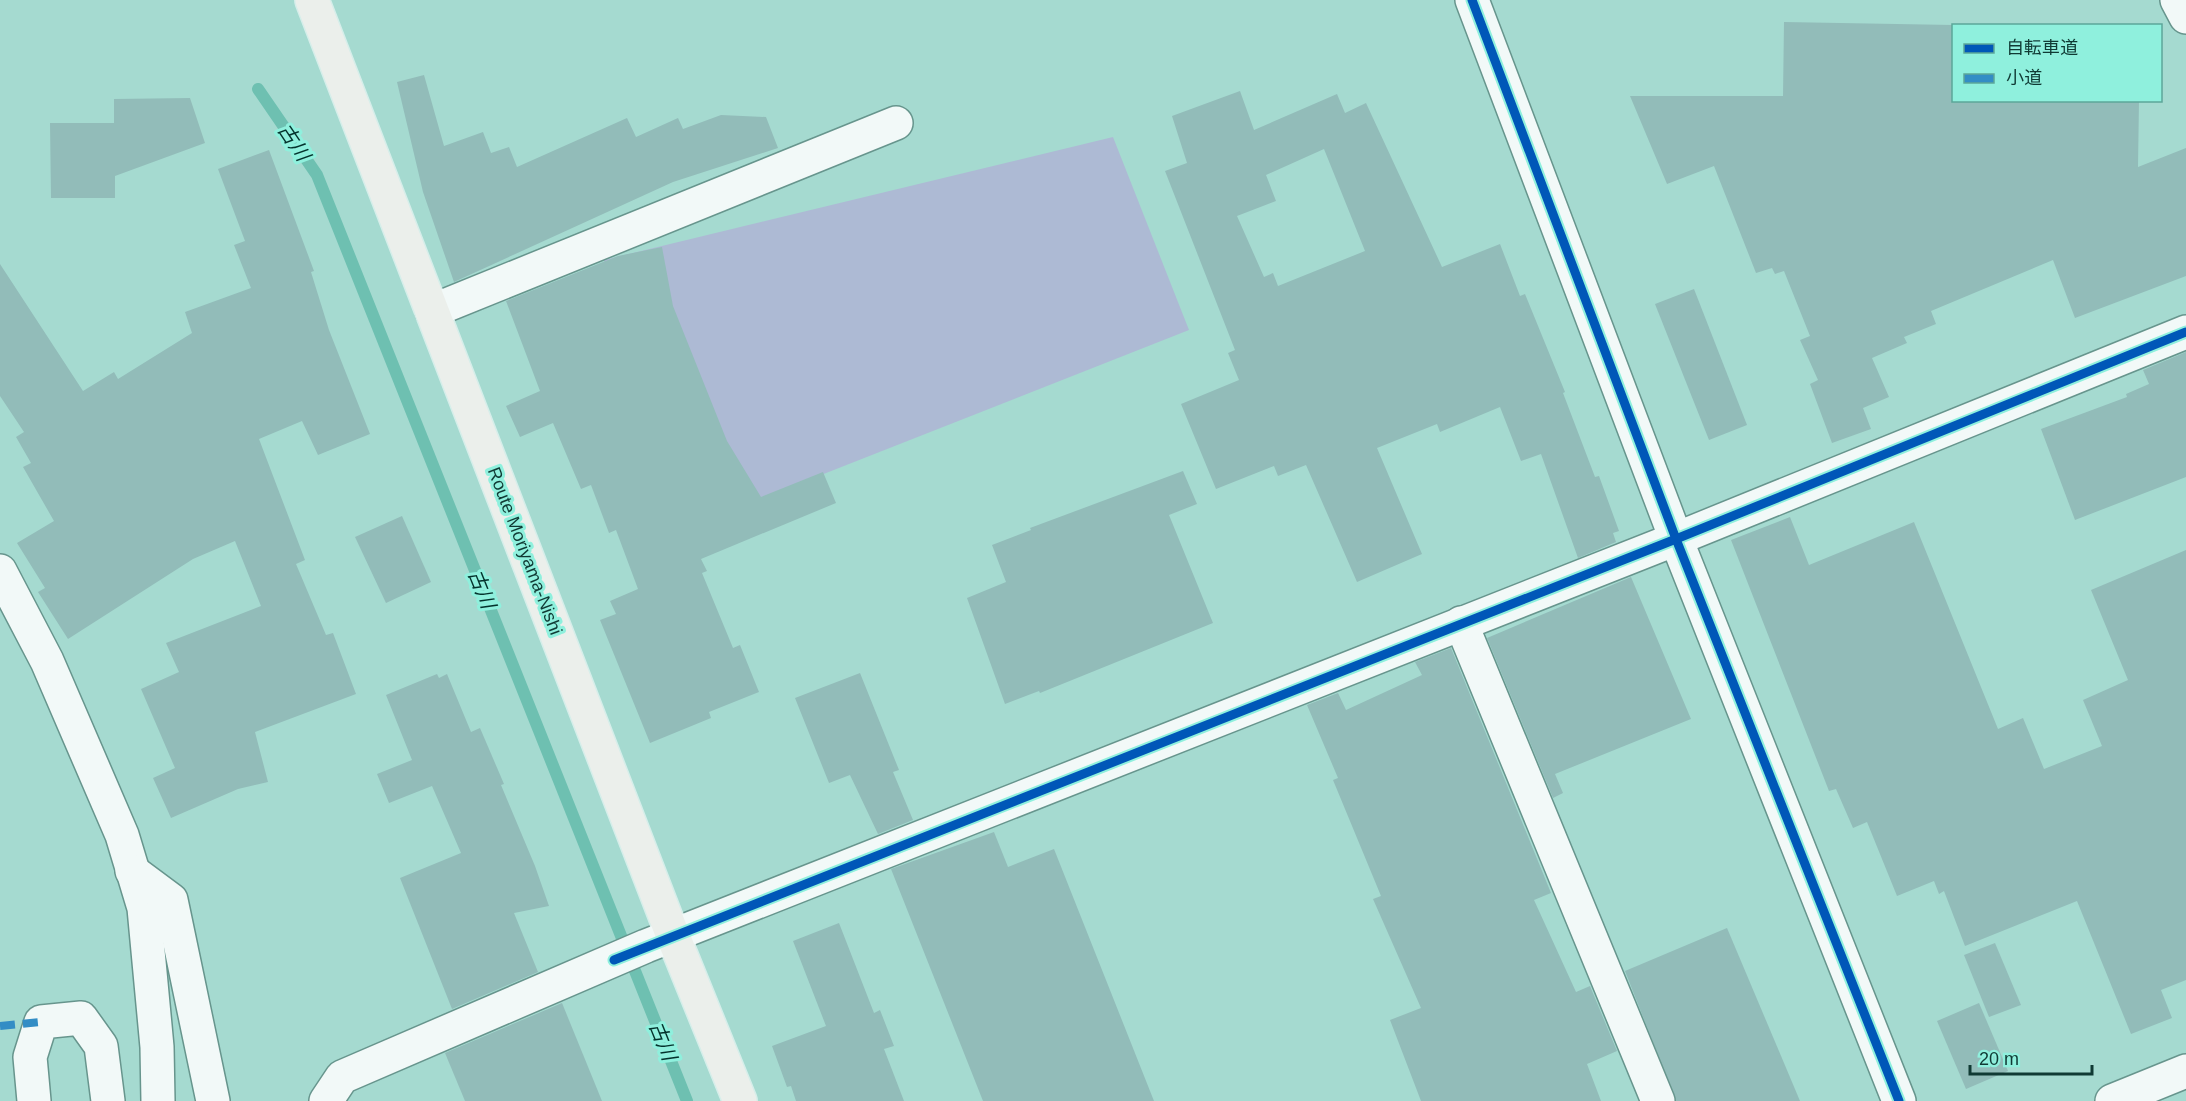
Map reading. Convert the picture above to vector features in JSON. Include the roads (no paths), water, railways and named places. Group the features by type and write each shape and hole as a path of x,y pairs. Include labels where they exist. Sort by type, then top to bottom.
{"main road":[{"name":"Route Moriyama-Nishi","path":"312,0 432,311 660,941 740,1101"}],"street":[{"path":"1472,0 1676,539 1899,1101"},
{"path":"2177,0 2186,17"},
{"path":"432,311 896,123"},
{"path":"326,1101 342,1077 614,960 1676,539 2186,332"},
{"path":"0,571 47,661 122,835 144,908 158,1047 158,1101"},
{"path":"1461,623 1658,1101"},
{"path":"132,871 171,900 213,1101"},
{"path":"34,1101 30,1057 41,1022 81,1018 101,1046 108,1101"},
{"path":"2112,1101 2186,1071"}],"waterway":[{"name":"古川","path":"258,89 317,175 687,1101"}]}
